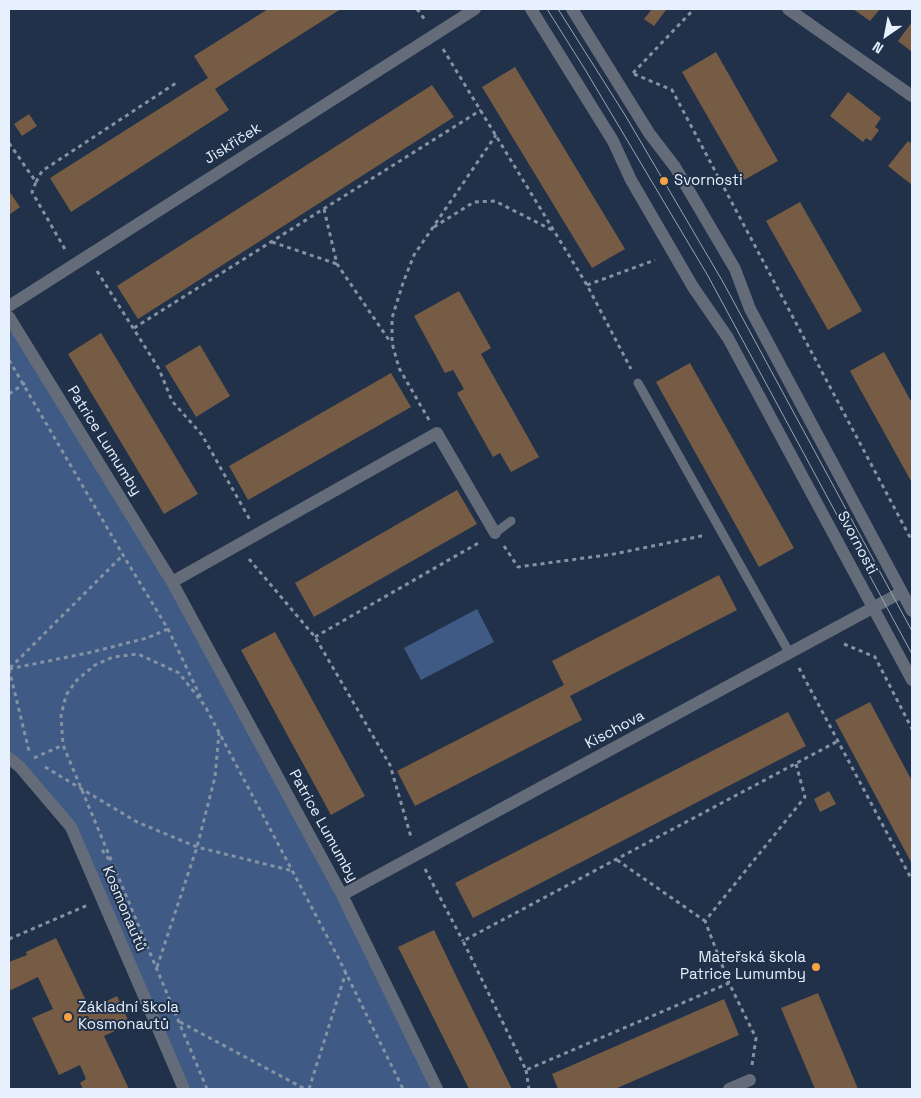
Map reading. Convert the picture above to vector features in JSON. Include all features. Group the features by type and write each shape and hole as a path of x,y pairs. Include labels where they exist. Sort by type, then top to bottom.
{"street":[{"name":"Jiskřiček","path":"9,306 475,9"},
{"name":"Svornosti","path":"531,9 613,141 631,180 692,287 728,338 912,680"},
{"name":"Svornosti","path":"572,9 648,134 675,167 735,270 750,309 912,611"},
{"path":"788,9 912,96"},
{"name":"Patrice Lumumby","path":"9,317 172,582 342,895 437,1089"},
{"path":"172,582 437,433 495,533"},
{"name":"Kischova","path":"342,895 902,592"},
{"name":"Kosmonautů","path":"9,758 20,767 71,827 184,1089"},
{"path":"729,1089 750,1080"}],"lane":[{"path":"638,383 790,654"},
{"path":"495,533 511,522"}],"path":[{"path":"632,74 694,9"},
{"path":"435,34 587,286 638,383"},
{"path":"627,66 632,74 672,90 912,541"},
{"path":"74,264 32,192 42,171 176,83"},
{"path":"134,328 481,110"},
{"path":"392,343 392,318 414,255 496,135"},
{"path":"9,143 36,182"},
{"path":"433,228 474,202 495,201 554,232"},
{"path":"324,209 337,264 392,343 400,368 437,433"},
{"path":"272,242 337,264"},
{"path":"88,255 160,369 172,401 202,435 258,534"},
{"path":"587,286 655,260"},
{"path":"9,360 168,629 205,706 346,972 403,1089"},
{"path":"9,394 43,372"},
{"path":"315,637 495,533 518,567 614,554 721,531"},
{"path":"237,545 315,637 390,765 416,855"},
{"path":"9,669 123,555"},
{"path":"9,669 92,652 147,638 168,629"},
{"path":"837,648 845,644 875,657 912,729"},
{"path":"205,706 179,673 138,654 113,657 95,665 76,680 66,696 61,716 63,745 207,1089"},
{"path":"790,673 807,664"},
{"path":"799,668 912,880"},
{"path":"9,669 32,759 37,766"},
{"path":"156,968 197,847 215,776 219,732"},
{"path":"463,941 838,741"},
{"path":"32,759 63,745"},
{"path":"32,759 137,822 197,847 293,872"},
{"path":"705,921 804,797 796,764"},
{"path":"96,842 113,866"},
{"path":"617,860 705,921 729,983 756,1038 750,1080"},
{"path":"417,871 424,867 463,941 526,1070 529,1089"},
{"path":"9,940 102,899"},
{"path":"309,1089 346,972"},
{"path":"526,1070 729,983"},
{"path":"178,1021 305,1089"}],"shaded area":[{"path":"9,317 170,578 437,1089 184,1089 71,827 9,758"},
{"path":"477,609 494,642 421,680 404,648"}],"building":[{"path":"268,9 341,9 215,89 229,110 71,212 50,178 208,78 194,56"},
{"path":"652,9 666,10 654,26 644,19"},
{"path":"853,9 880,9 870,21"},
{"path":"912,22 912,52 898,41"},
{"path":"716,52 778,161 744,180 682,72"},
{"path":"515,67 625,249 592,268 482,87"},
{"path":"432,85 454,117 138,319 117,286"},
{"path":"848,92 881,118 875,127 879,130 871,141 866,138 863,142 830,116"},
{"path":"29,114 37,126 22,136 14,124"},
{"path":"908,141 912,144 912,185 888,166"},
{"path":"9,191 20,207 9,215"},
{"path":"800,202 862,311 828,330 766,221"},
{"path":"459,291 491,348 481,354 539,457 511,472 500,453 493,457 457,393 464,389 453,370 445,373 414,316"},
{"path":"101,333 198,494 164,514 68,354"},
{"path":"200,345 230,396 196,417 165,366"},
{"path":"884,352 912,403 911,481 850,371"},
{"path":"690,363 794,548 759,567 656,382"},
{"path":"391,373 411,407 248,500 229,466"},
{"path":"457,490 477,524 314,617 295,583"},
{"path":"719,575 737,610 570,696 582,720 415,806 397,771 564,685 552,661"},
{"path":"275,632 365,796 331,815 241,650"},
{"path":"870,702 912,781 912,864 835,720"},
{"path":"788,712 806,746 473,918 455,883"},
{"path":"829,791 836,804 820,812 814,799"},
{"path":"434,930 512,1089 469,1089 398,947"},
{"name":"Základní škola Kosmonautů","path":"56,938 90,1009 117,996 130,1024 104,1036 129,1089 83,1089 80,1083 86,1079 80,1065 59,1075 32,1018 53,1009 38,977 9,991 9,962 27,955 26,952"},
{"path":"818,993 858,1089 815,1089 781,1008"},
{"path":"724,999 739,1035 615,1089 558,1089 552,1074"}],"tram line":[{"path":"547,9 708,276 912,654"},
{"path":"558,9 625,115 723,282 912,631"}],"place":[{"name":"Svornosti","path":"664,181"},
{"name":"Mateřská škola Patrice Lumumby","path":"816,967"},
{"name":"Základní škola Kosmonautů","path":"68,1017"}]}
